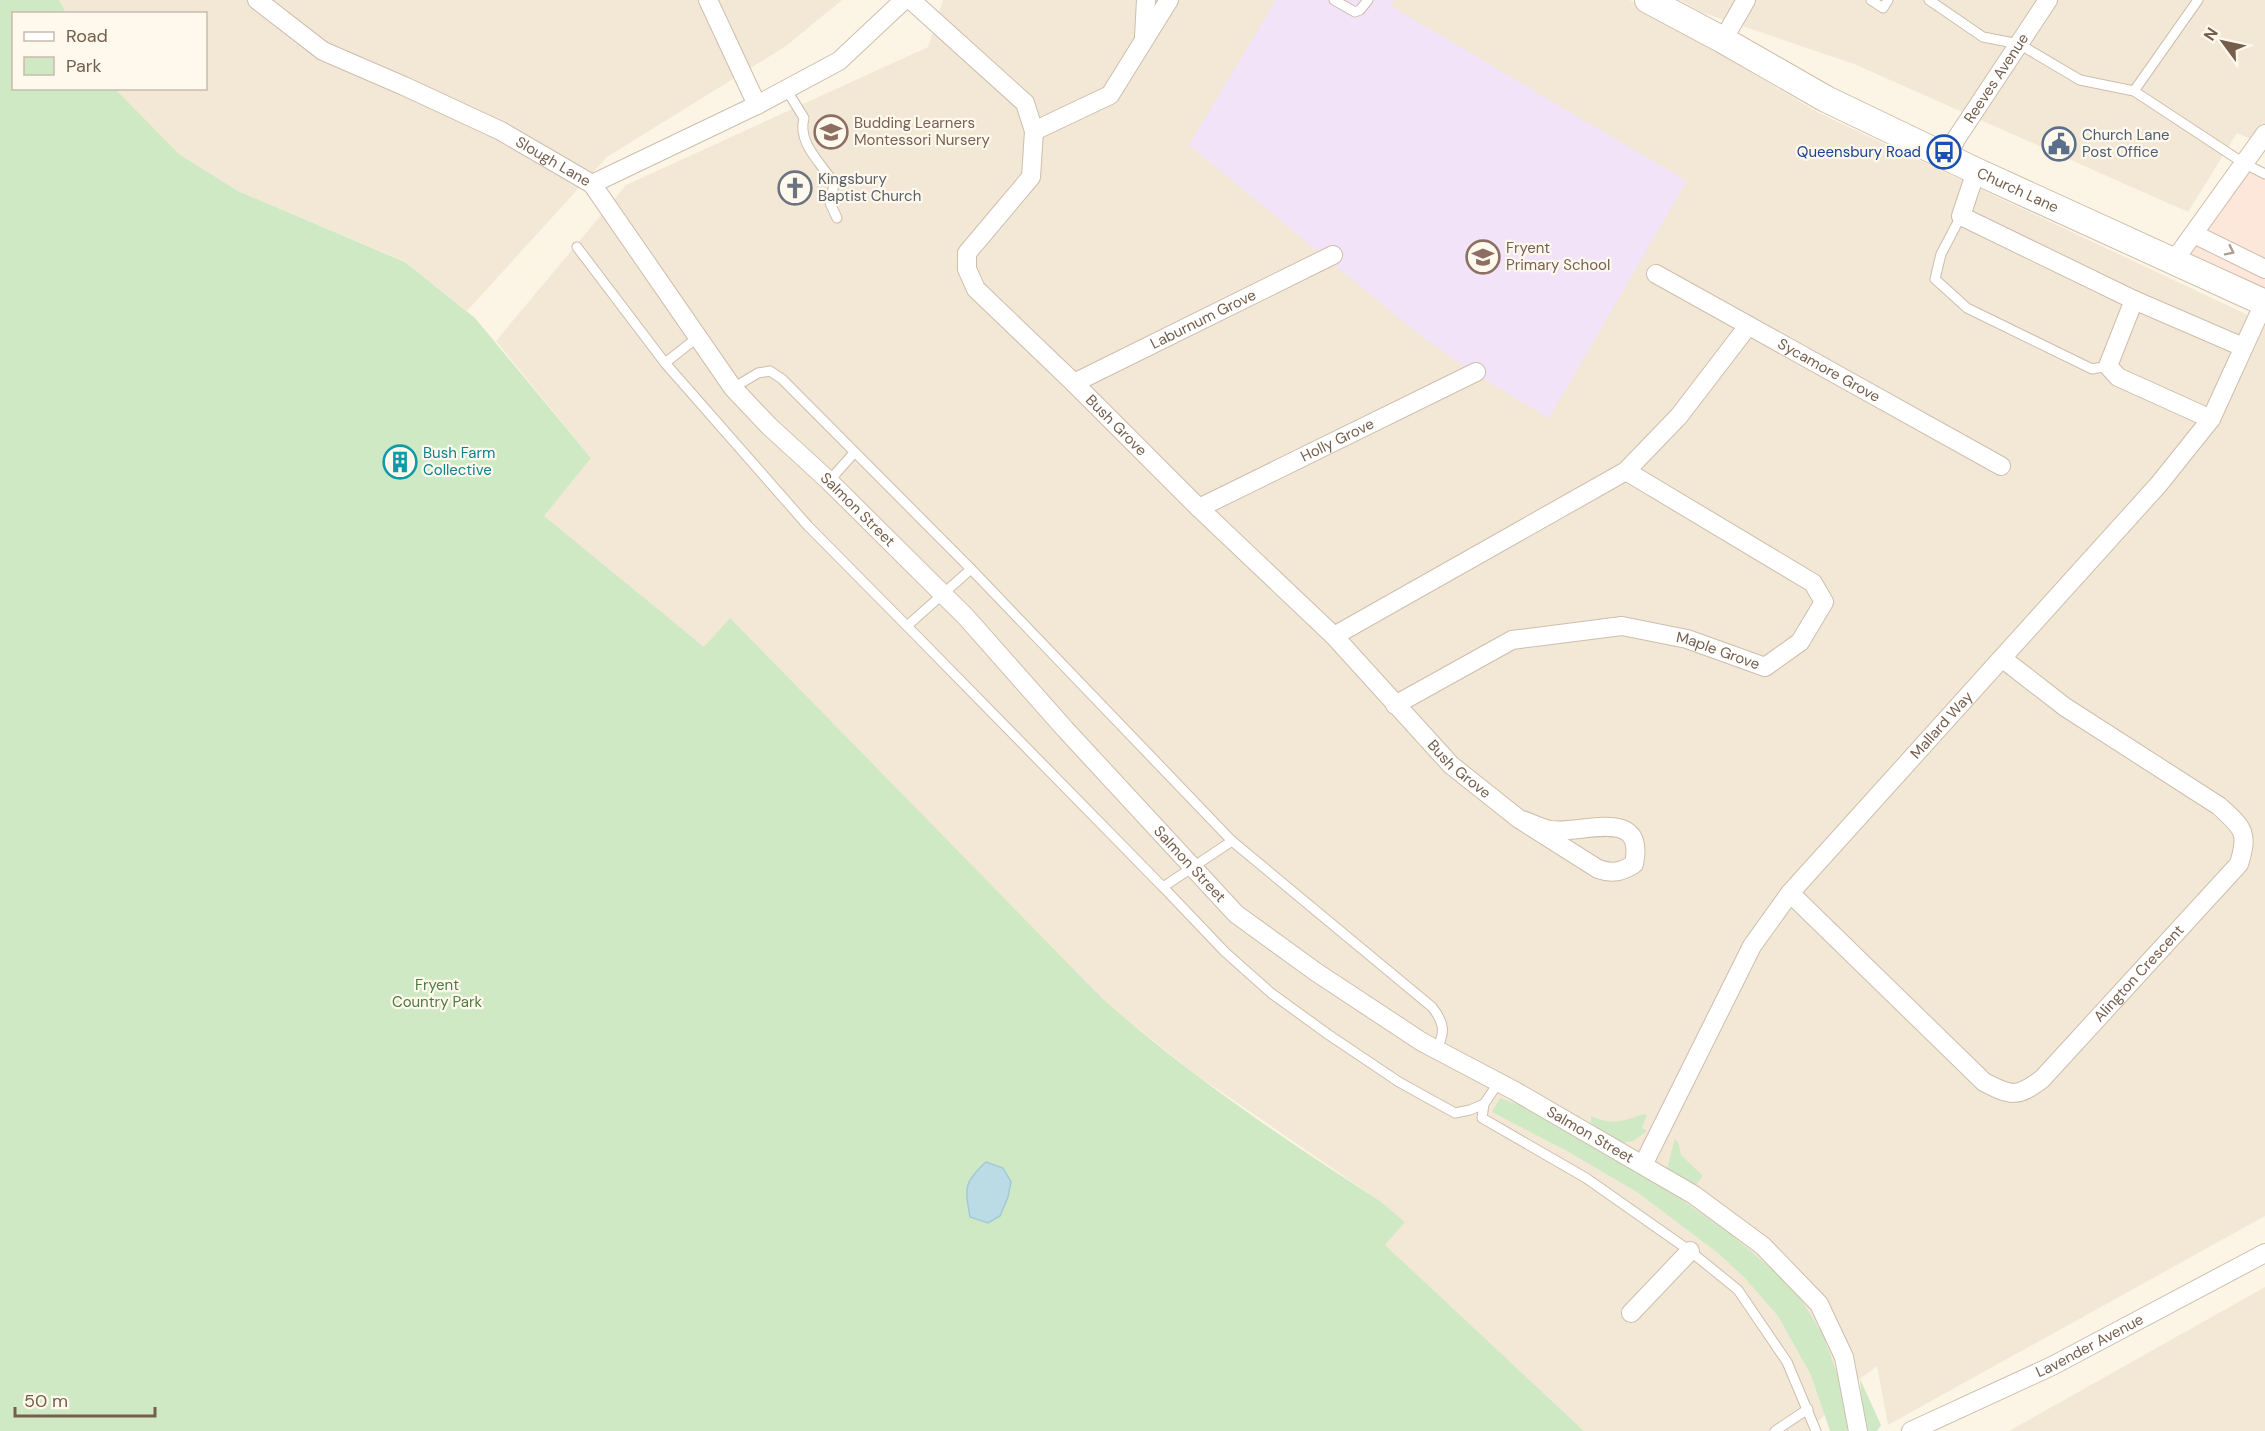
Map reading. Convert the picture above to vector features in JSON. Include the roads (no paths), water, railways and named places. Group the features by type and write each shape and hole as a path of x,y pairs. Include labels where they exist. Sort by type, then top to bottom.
{"main road":[{"name":"Church Lane","path":"1648,0 1826,99 1976,171 2265,303"}],"street":[{"name":"Slough Lane","path":"257,0 323,51 501,131 592,184 757,105 839,61 904,0"},
{"path":"708,0 757,105"},
{"name":"Bush Grove","path":"911,0 1025,103 1034,131 1031,177 967,253 967,269 976,289 1334,636 1451,765 1519,819 1598,869 1609,873 1624,871 1634,864 1636,845 1633,836 1613,826 1551,830 1519,819"},
{"path":"1142,44 1146,26 1146,0"},
{"path":"1034,131 1110,95 1168,0"},
{"path":"1723,40 1746,0"},
{"name":"Reeves Avenue","path":"1947,157 1956,139 2048,0"},
{"path":"2173,262 2265,134"},
{"path":"1976,171 1961,216 2134,300 2243,347"},
{"name":"Salmon Street","path":"592,184 733,388 769,426 829,481 966,617 1065,729 1236,914 1316,972 1436,1049 1499,1082 1694,1195 1763,1246 1819,1304 1844,1357 1858,1431"},
{"path":"2194,234 2265,269"},
{"name":"Laburnum Grove","path":"1074,383 1333,255"},
{"name":"Sycamore Grove","path":"1656,274 2001,466"},
{"path":"2134,300 2108,366 2118,377 2211,419"},
{"name":"Mallard Way","path":"1642,1165 1752,946 1790,893 2159,484 2211,419 2265,303"},
{"path":"1334,636 1626,471 1679,416 1748,326"},
{"name":"Holly Grove","path":"1200,508 1476,372"},
{"name":"Maple Grove","path":"1395,705 1512,640 1622,626 1687,639 1764,667 1800,642 1824,602 1813,583 1626,471"},
{"name":"Alington Crescent","path":"1790,893 1984,1082 2006,1093 2025,1092 2042,1079 2239,864 2246,843 2240,825 2219,806 2065,706 2003,659"},
{"path":"1631,1313 1690,1251"},
{"name":"Lavender Avenue","path":"1911,1431 2052,1366 2265,1253"}],"lane":[{"path":"1334,0 1355,12 1360,10 1368,0"},
{"path":"1871,0 1883,8 1888,0"},
{"path":"1929,0 1983,37 2019,44 2080,80 2134,92 2245,164 2265,174"},
{"path":"2134,92 2198,0"},
{"path":"786,89 804,118 801,129 806,145 834,184 830,203 837,218"},
{"path":"1961,216 1941,254 1935,279 1967,308 2092,369 2108,366"},
{"path":"577,247 665,363 808,526 1224,952 1270,993 1399,1082 1455,1113 1484,1104"},
{"path":"665,363 698,337"},
{"path":"733,388 759,373 770,371 782,380 971,569 1232,841 1432,1007 1440,1017 1444,1028 1442,1040 1436,1049"},
{"path":"829,481 854,453"},
{"path":"907,626 971,569"},
{"path":"1163,887 1232,841"},
{"path":"1499,1082 1484,1104 1482,1118 1586,1178 1690,1251 1738,1290 1787,1362 1816,1431"},
{"path":"1775,1431 1808,1409"}],"water":[{"path":"986,1162 1003,1168 1011,1182 1000,1216 988,1223 970,1217 967,1199 967,1187 973,1175"}],"place":[{"name":"Budding Learners Montessori Nursery","path":"831,132"},
{"name":"Church Lane Post Office","path":"2059,144"},
{"name":"Queensbury Road","path":"1944,152"},
{"name":"Kingsbury Baptist Church","path":"795,188"},
{"name":"Fryent Primary School","path":"1483,257"},
{"name":"Bush Farm Collective","path":"400,462"}],"park label":[{"name":"Fryent Country Park","path":"437,994"}]}
